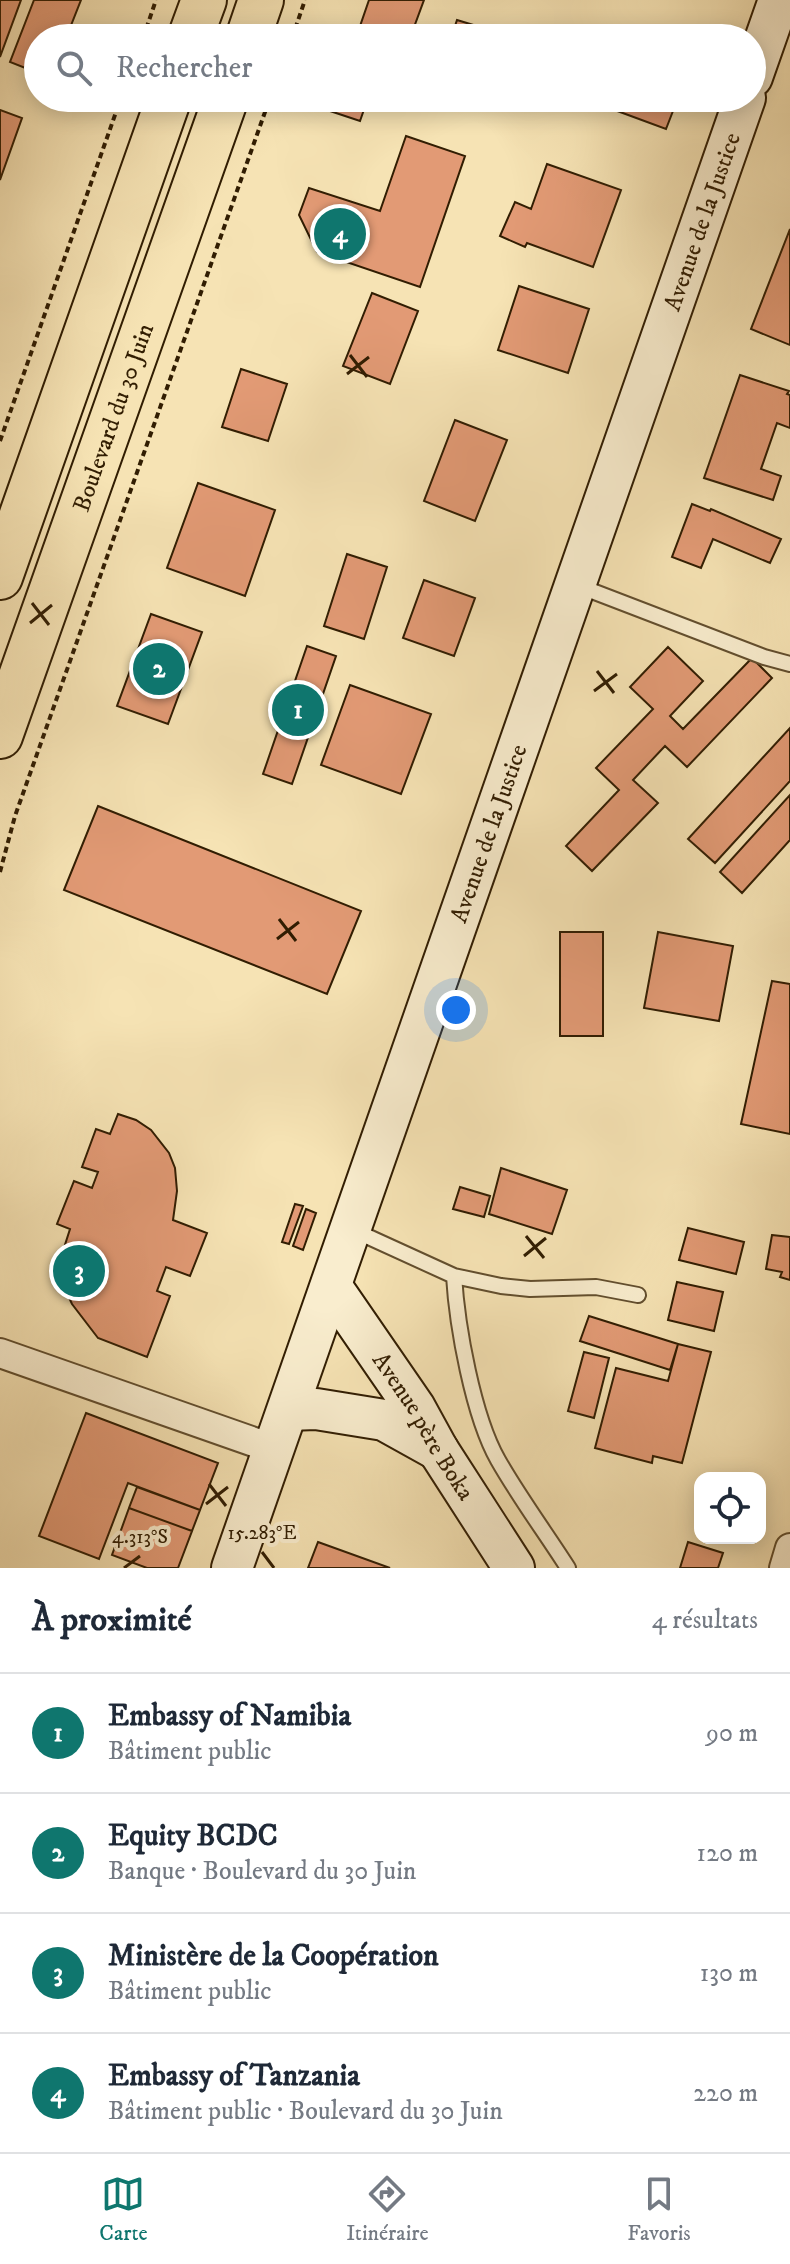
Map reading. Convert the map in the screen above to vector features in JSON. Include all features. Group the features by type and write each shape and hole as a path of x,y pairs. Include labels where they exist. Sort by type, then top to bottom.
{"main road":[{"path":"195,24 204,0"},
{"path":"253,24 261,0"},
{"path":"766,37 779,0"},
{"path":"0,577 164,112"},
{"name":"Boulevard du 30 Juin","path":"0,736 221,112"},
{"name":"Avenue de la Justice","path":"232,1568 740,112"},
{"name":"Avenue père Boka","path":"331,1286 415,1408 438,1450 514,1568"},
{"path":"288,1410 316,1409 384,1420 438,1450"}],"street":[{"path":"0,1353 274,1449"},
{"path":"784,1568 790,1548"}],"lane":[{"path":"575,584 764,657 790,664"},
{"path":"350,1229 454,1276 530,1289 596,1287 638,1295"},
{"path":"454,1276 457,1317 487,1435 497,1459 568,1568"}],"path":[{"path":"148,24 156,0"},
{"path":"297,24 305,0"},
{"path":"0,441 116,112"},
{"path":"0,872 20,802 265,112"}],"building":[{"path":"0,0 21,0 0,57"},
{"path":"34,0 81,0 72,24 25,24"},
{"path":"369,0 424,0 415,24 361,24"},
{"path":"24,26 24,68 10,62"},
{"path":"0,110 22,118 0,180"},
{"path":"333,112 363,112 360,121"},
{"path":"620,112 673,112 666,129"},
{"path":"406,136 465,156 420,287 317,252 299,215 309,188 380,211"},
{"path":"547,164 621,190 593,267 527,243 525,247 500,236 515,202 531,209"},
{"path":"790,229 790,345 751,329"},
{"path":"519,286 589,309 568,373 498,350"},
{"path":"372,293 418,311 390,384 343,366"},
{"path":"241,369 287,384 268,441 222,427"},
{"path":"740,375 789,391 790,428 777,423 761,469 781,476 773,500 704,478"},
{"path":"455,420 507,440 475,521 424,501"},
{"path":"198,483 275,510 245,596 167,568"},
{"path":"692,504 781,539 770,563 713,539 701,568 672,557"},
{"path":"347,554 387,567 364,639 324,626"},
{"path":"424,580 475,598 454,656 403,638"},
{"path":"151,614 202,632 168,724 117,706"},
{"path":"307,646 336,656 292,784 263,774"},
{"path":"668,647 703,681 670,716 683,729 752,658 772,678 687,767 665,746 633,780 658,803 592,871 566,846 619,790 596,768 653,709 630,687"},
{"path":"350,685 431,714 401,794 321,765"},
{"path":"790,728 790,781 715,863 688,839"},
{"path":"790,795 790,840 742,893 720,872"},
{"path":"98,806 361,911 327,994 64,890"},
{"path":"560,932 603,932 603,1036 560,1036"},
{"path":"658,932 733,946 719,1021 644,1008"},
{"path":"772,981 790,984 790,1134 741,1124"},
{"path":"118,1114 136,1120 151,1130 169,1153 175,1168 177,1191 173,1220 207,1233 190,1276 166,1267 157,1291 170,1296 147,1357 98,1338 72,1304 63,1285 63,1251 70,1229 57,1224 74,1181 92,1188 98,1172 82,1167 96,1129 110,1134"},
{"path":"501,1168 567,1190 552,1234 489,1214"},
{"path":"460,1187 490,1196 484,1217 453,1209"},
{"path":"295,1204 303,1206 289,1244 282,1242"},
{"path":"306,1209 316,1213 303,1250 293,1246"},
{"path":"688,1228 744,1242 736,1274 679,1260"},
{"path":"772,1235 790,1237 790,1280 780,1277 782,1272 766,1269"},
{"path":"677,1282 723,1292 714,1331 668,1320"},
{"path":"589,1316 678,1344 670,1370 580,1341"},
{"path":"678,1344 711,1352 682,1463 653,1456 652,1463 595,1448 616,1368 668,1381"},
{"path":"584,1352 609,1358 594,1418 568,1411"},
{"path":"86,1413 218,1463 200,1510 128,1483 99,1559 39,1536"},
{"path":"137,1487 200,1510 192,1531 129,1508"},
{"path":"129,1508 192,1531 178,1568 147,1568 112,1555"},
{"path":"318,1542 390,1568 308,1568"},
{"path":"688,1542 723,1553 718,1568 680,1568"}],"place":[{"name":"Embassy of Tanzania","path":"340,234"},
{"name":"Equity BCDC","path":"159,669"},
{"name":"Embassy of Namibia","path":"298,710"},
{"name":"Ministère de la Coopération","path":"79,1271"}]}
